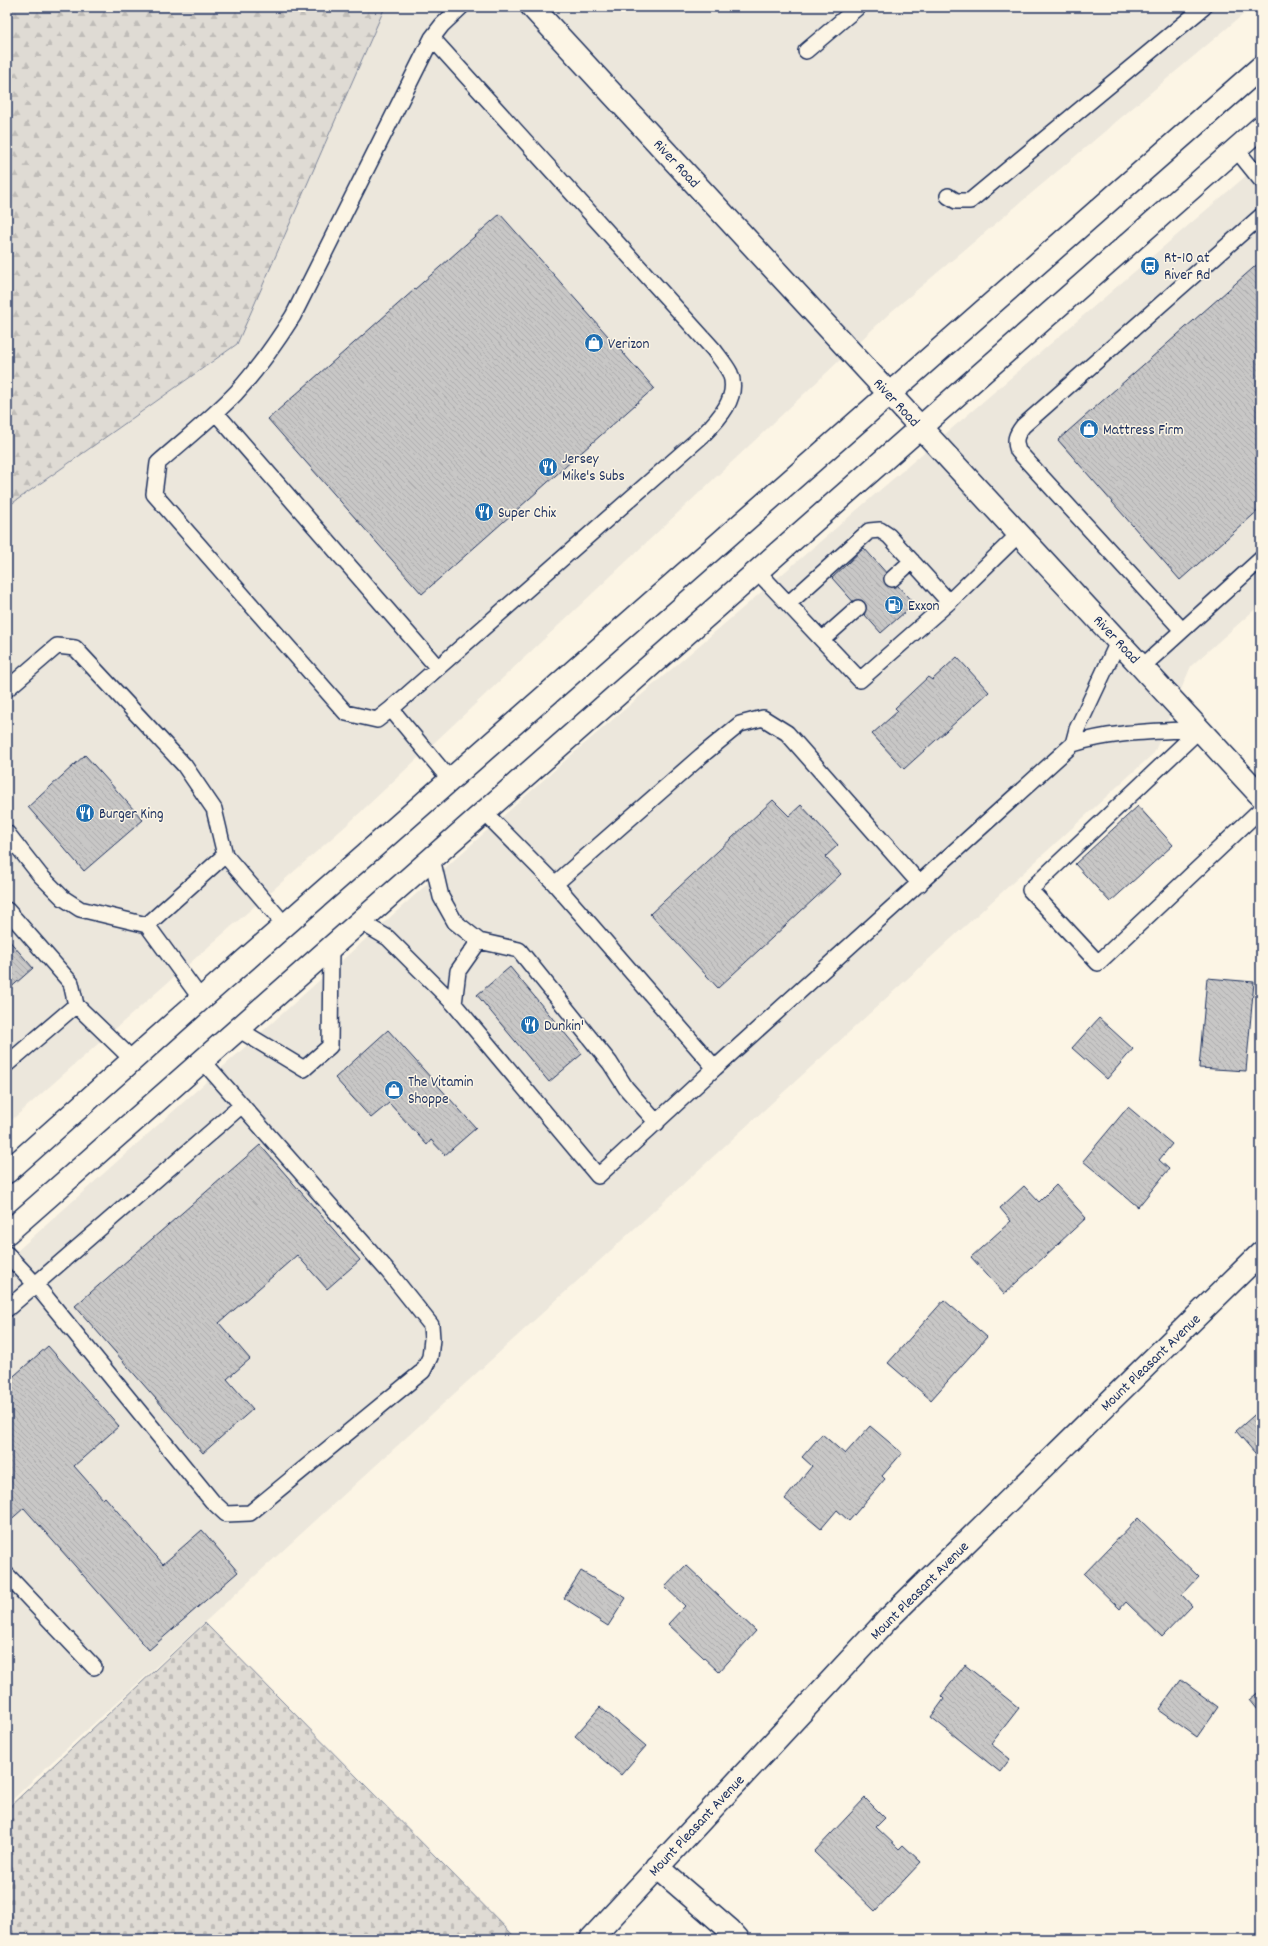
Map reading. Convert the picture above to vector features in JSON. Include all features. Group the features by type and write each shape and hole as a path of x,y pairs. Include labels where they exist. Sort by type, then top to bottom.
{"main road":[{"name":"River Road","path":"532,7 1261,796"},
{"path":"7,1172 201,999 451,781 1261,67"},
{"path":"7,1233 1261,127"},
{"name":"Mount Pleasant Avenue","path":"591,1939 888,1619 1261,1253"},
{"path":"657,1867 730,1930 738,1939"}],"lane":[{"path":"432,38 714,350 729,373 732,382 732,392 725,409 715,423 703,435 377,720 346,713 154,494 158,463 216,413 237,392 266,357 293,316 432,38 442,25 461,7"},
{"path":"806,50 858,7"},
{"path":"948,196 956,201 970,201 1204,7"},
{"path":"1236,149 1261,180"},
{"path":"1182,630 1018,451 1015,442 1017,434 1022,426 1261,216"},
{"path":"216,413 438,668"},
{"path":"788,604 870,531 880,530 888,536 912,561 949,602"},
{"path":"757,571 823,639 860,680 949,602 1019,534"},
{"path":"1142,667 1261,559"},
{"path":"892,579 912,561"},
{"path":"823,639 858,608"},
{"path":"1073,744 1076,728 1118,642"},
{"path":"7,689 57,646 75,648 184,765 214,809 225,855 285,925"},
{"path":"391,709 451,781"},
{"path":"555,884 701,756 740,724 763,718 787,733 920,884"},
{"path":"359,921 388,938 454,1004 598,1176 1073,744 1094,738 1117,735 1200,729"},
{"path":"1200,729 1030,890 1098,963 1261,809"},
{"path":"484,812 555,884 715,1068"},
{"path":"7,833 40,875 63,898 80,909 147,926 201,999"},
{"path":"147,926 225,855"},
{"path":"432,858 441,897 455,922 479,941 519,950 610,1063 626,1088 657,1123"},
{"path":"7,910 71,983 76,1005 133,1060"},
{"path":"454,1004 458,971 479,941"},
{"path":"238,1029 304,1069 330,1046 331,946"},
{"path":"7,1064 76,1005"},
{"path":"7,1254 36,1285 212,1501 226,1514 250,1513 423,1371 430,1357 432,1339 431,1325 388,1271 202,1060"},
{"path":"7,1309 242,1104"},
{"path":"7,1575 94,1667"}],"shaded area":[{"path":"385,7 1252,7 892,311 349,823 7,1124 7,507 237,344"},
{"path":"1261,163 1261,604 1191,666 1154,753 54,1760 7,1805 7,1260 568,758"}],"green space":[{"path":"7,7 385,7 237,344 7,507"},
{"path":"205,1623 517,1939 7,1939 7,1809"}],"building":[{"path":"500,214 654,388 422,594 268,419"},
{"path":"1261,261 1261,508 1180,580 1058,440"},
{"path":"864,548 914,604 881,633 832,578"},
{"path":"957,657 989,692 904,769 872,734 898,711 895,708 928,677 932,680"},
{"name":"Burger King","path":"85,755 143,820 84,871 28,807"},
{"path":"773,800 789,816 801,805 838,845 825,857 841,874 718,988 650,914"},
{"path":"1138,806 1173,845 1110,902 1075,864"},
{"path":"7,938 33,968 7,991"},
{"name":"Dunkin'","path":"510,967 582,1054 549,1082 477,995"},
{"path":"1207,978 1254,982 1246,1071 1199,1068"},
{"path":"1099,1018 1133,1049 1107,1079 1072,1048"},
{"name":"The Vitamin Shoppe","path":"388,1030 476,1128 445,1155 431,1140 427,1145 389,1103 371,1118 335,1078"},
{"path":"1128,1107 1172,1144 1159,1160 1169,1169 1138,1207 1083,1161"},
{"path":"260,1145 360,1260 327,1289 297,1255 219,1323 250,1359 227,1379 253,1409 203,1453 75,1306"},
{"path":"1056,1185 1086,1218 1004,1294 971,1257 1011,1221 1000,1208 1024,1186 1039,1202"},
{"path":"944,1300 987,1337 931,1400 888,1363"},
{"path":"48,1346 119,1426 74,1466 103,1499 105,1497 163,1564 202,1530 238,1572 149,1650 24,1508 7,1523 7,1382"},
{"path":"1261,1409 1261,1460 1236,1431"},
{"path":"870,1426 902,1453 882,1476 885,1479 849,1521 837,1510 821,1529 785,1499 812,1466 802,1457 822,1434 845,1454"},
{"path":"1138,1518 1199,1577 1182,1595 1192,1606 1162,1637 1126,1602 1120,1609 1084,1574"},
{"path":"686,1565 756,1631 719,1672 668,1624 685,1606 665,1587"},
{"path":"581,1571 626,1598 608,1626 564,1598"},
{"path":"965,1665 1019,1708 991,1744 1010,1759 1000,1772 931,1717 944,1699 941,1696"},
{"path":"1181,1680 1218,1707 1197,1737 1159,1710"},
{"path":"1261,1690 1261,1715 1249,1700"},
{"path":"600,1707 646,1746 621,1775 575,1736"},
{"path":"865,1798 885,1818 876,1827 899,1849 903,1845 921,1862 875,1911 814,1852"}],"place":[{"name":"Rt-10 at River Rd","path":"1150,266"},
{"name":"Verizon","path":"594,343"},
{"name":"Mattress Firm","path":"1089,429"},
{"name":"Jersey Mike's Subs","path":"548,467"},
{"name":"Super Chix","path":"484,512"},
{"name":"Exxon","path":"894,605"},
{"name":"Burger King","path":"85,813"},
{"name":"Dunkin'","path":"530,1025"},
{"name":"The Vitamin Shoppe","path":"394,1090"}]}
